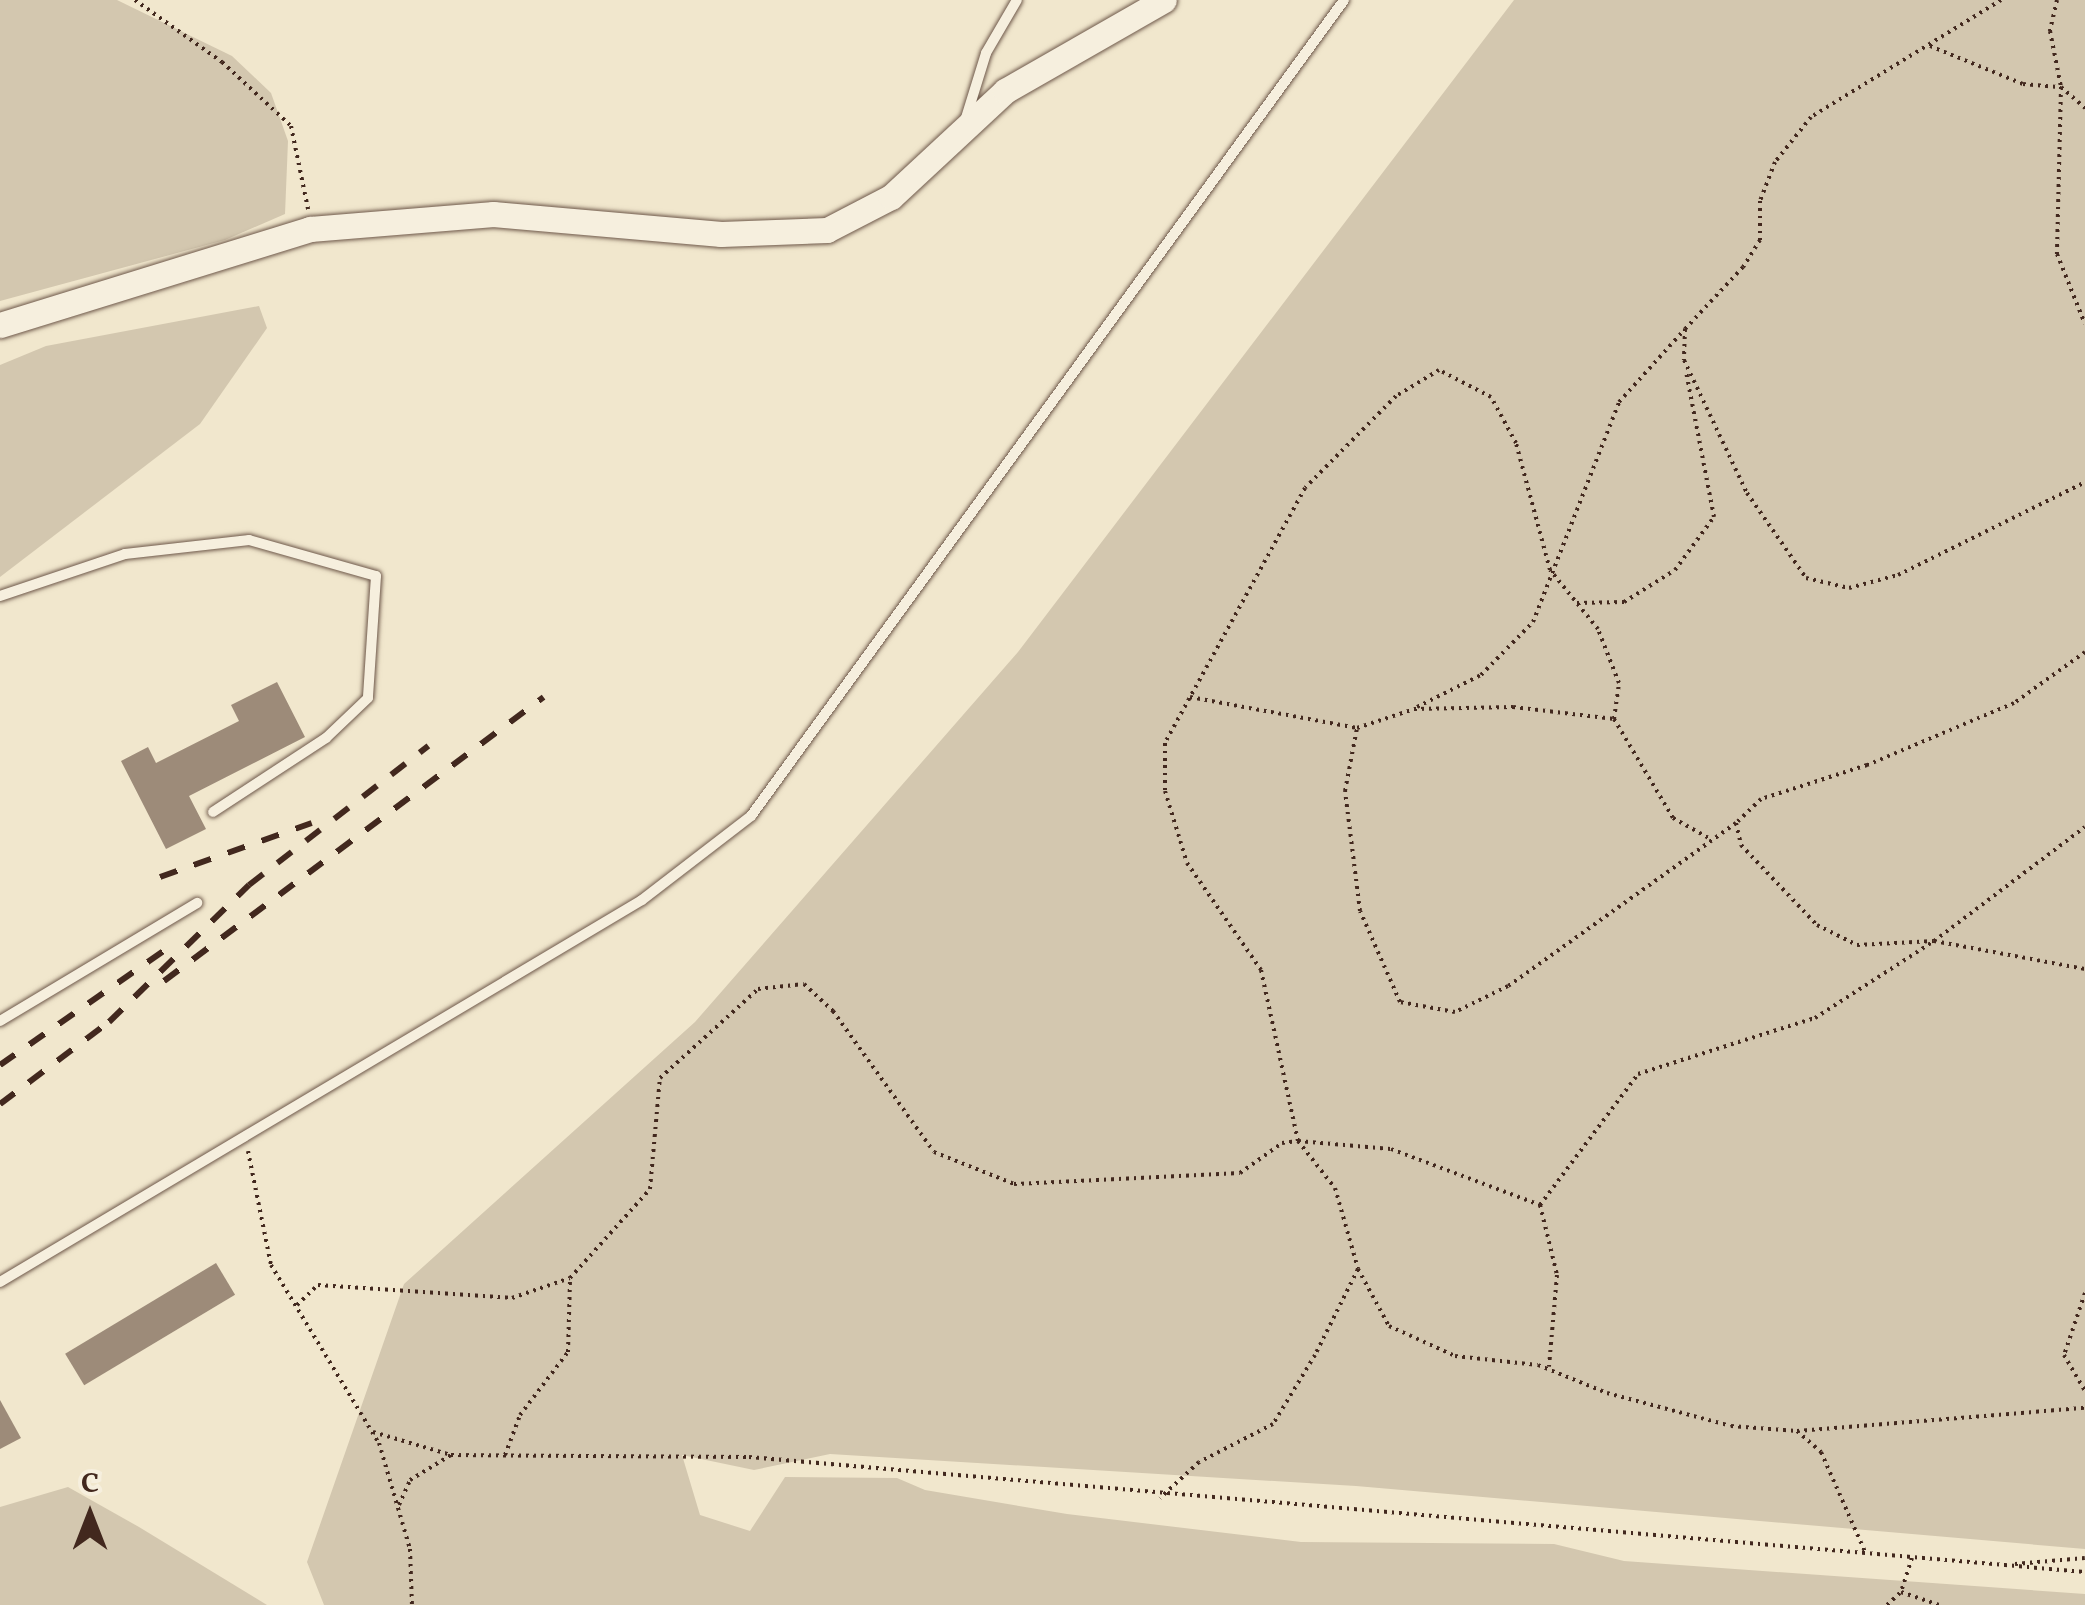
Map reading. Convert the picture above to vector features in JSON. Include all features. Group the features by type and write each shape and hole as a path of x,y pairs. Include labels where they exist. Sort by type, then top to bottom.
{"street":[{"path":"0,325 310,228 512,214 794,235 855,220 923,172 1005,91 1164,0"}],"lane":[{"path":"962,131 986,53 1017,0"},
{"path":"0,1282 246,1132 642,900 751,816 1344,0"},
{"path":"0,596 125,554 248,540 376,576 368,698 326,738 213,812"},
{"path":"0,1021 198,903"}],"path":[{"path":"136,0 222,62 292,126 310,228"},
{"path":"1190,697 1358,728 1414,709 1482,675 1533,622 1550,570 1619,402 1752,254 1774,162 1811,117 2001,0"},
{"path":"2057,0 2050,30 2062,86 2057,254 2085,324"},
{"path":"1930,46 2023,84 2062,86 2085,108"},
{"path":"1578,604 1624,602 1675,570 1714,517 1684,360 1685,329"},
{"path":"1684,360 1747,493 1806,578 1848,588 1898,575 2085,482"},
{"path":"1714,840 1673,818 1614,718 1619,684 1598,629 1550,570 1516,444 1491,397 1439,370 1396,396 1304,488 1165,742 1165,791 1188,862 1261,970 1298,1141 1335,1188 1358,1268 1388,1326 1455,1356 1548,1369 1607,1394 1731,1426 1797,1430 2085,1408"},
{"path":"1358,728 1345,791 1360,911 1400,1002 1456,1012 1508,986 1714,840 1761,798 1866,765 2014,703 2085,652"},
{"path":"1414,709 1513,708 1614,718"},
{"path":"1736,822 1741,845 1816,925 1856,945 1934,941 2085,969"},
{"path":"1540,1204 1638,1074 1814,1018 1934,941 2085,828"},
{"path":"297,1305 318,1285 512,1298 570,1278 618,1234 650,1189 660,1078 758,989 804,984 833,1012 934,1152 1014,1184 1240,1173 1282,1142 1298,1141 1391,1150 1540,1204"},
{"path":"246,1132 270,1264 373,1432 410,1548 412,1605"},
{"path":"1540,1204 1557,1276 1548,1369"},
{"path":"1160,1498 1199,1462 1272,1424 1358,1268"},
{"path":"506,1456 520,1416 568,1352 570,1278"},
{"path":"2085,1293 2064,1356 2085,1390"},
{"path":"1797,1430 1821,1452 1866,1555"},
{"path":"373,1432 451,1455 749,1458 1160,1498 2085,1572"},
{"path":"398,1507 410,1480 451,1455"},
{"path":"1888,1605 1901,1592 1912,1558"},
{"path":"2004,1566 2085,1558"},
{"path":"1901,1592 1939,1605"}],"shaded area":[{"path":"0,0 117,0 232,56 271,93 288,141 285,214 225,240 0,301"},
{"path":"1514,0 2085,0 2085,1549 1356,1486 830,1454 754,1470 682,1455 700,1515 750,1531 785,1477 897,1478 925,1490 1067,1514 1301,1542 1554,1544 1624,1561 2085,1594 2085,1605 324,1605 307,1562 404,1284 695,1022 1018,652"},
{"path":"259,306 267,328 200,424 0,577 0,365 46,346"},
{"path":"68,1487 267,1605 0,1605 0,1507"}],"building":[{"path":"277,682 305,737 189,796 206,829 166,849 121,761 148,747 156,763 239,721 231,705"},
{"path":"216,1263 235,1295 84,1385 65,1354"},
{"path":"0,1400 21,1438 0,1449"}],"railway":[{"path":"164,981 544,697"},
{"path":"0,1104 109,1022 249,885 428,746"},
{"path":"160,877 312,823"},
{"path":"0,1065 168,948"}]}
